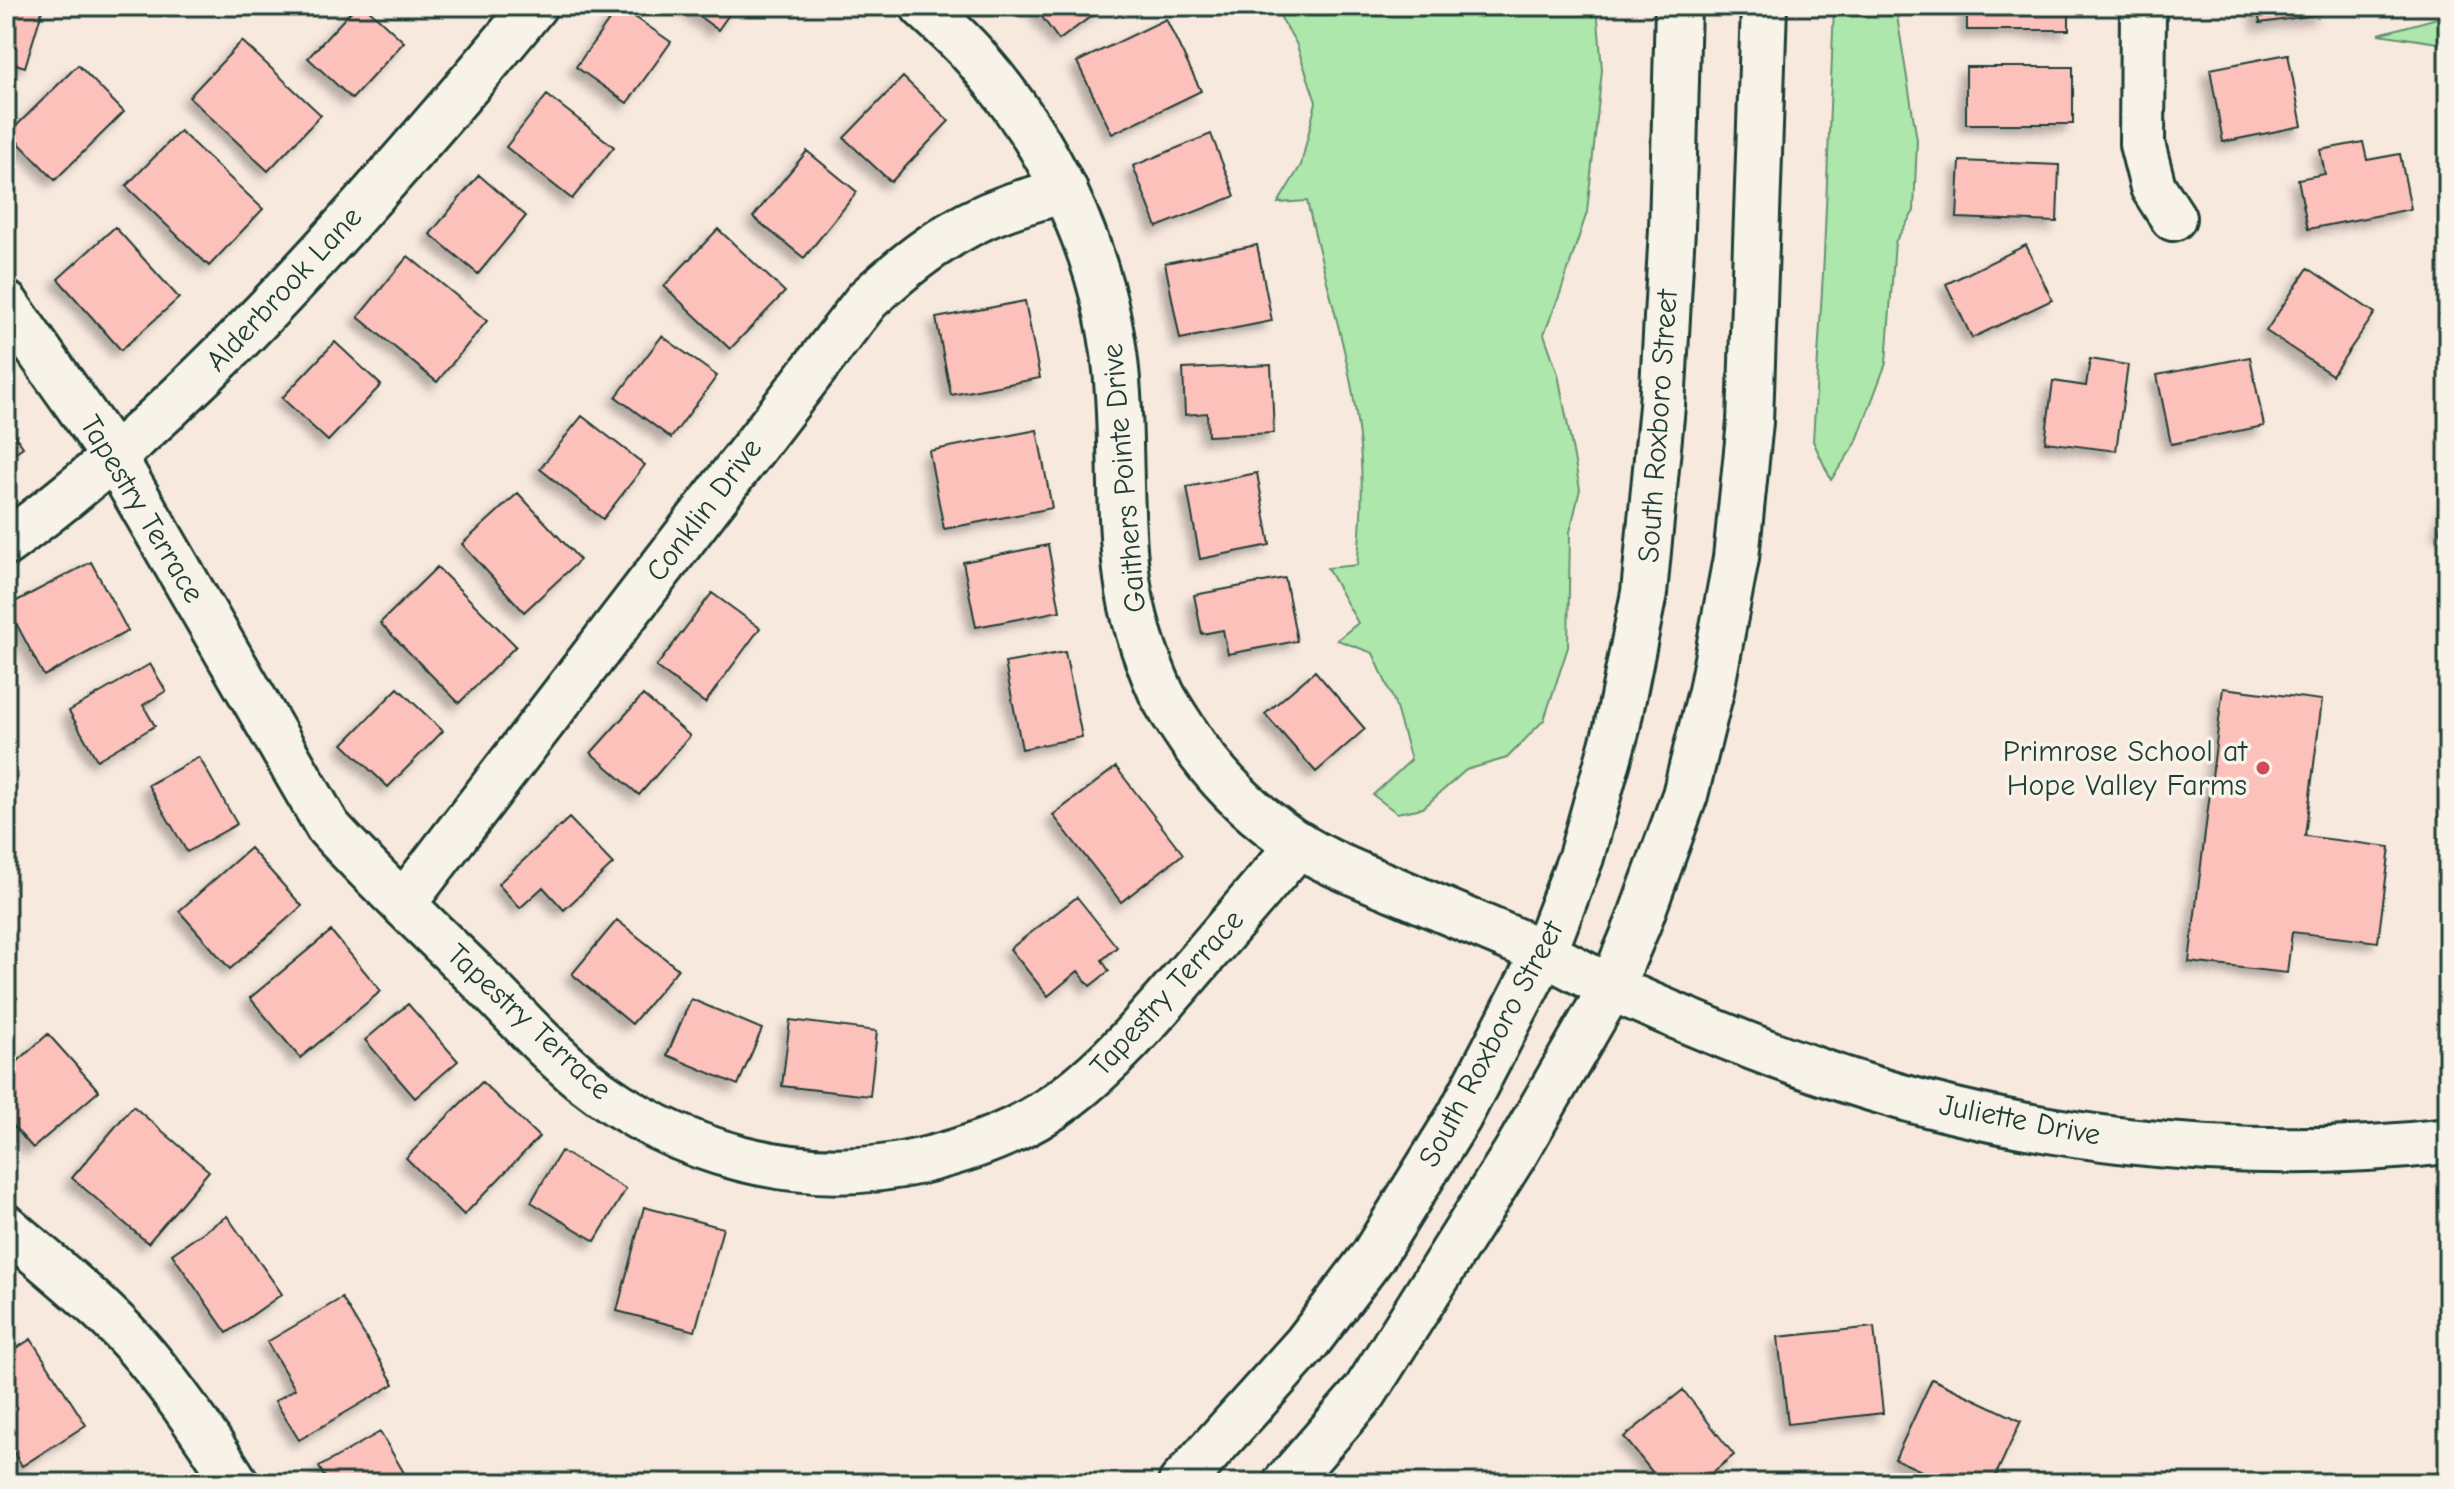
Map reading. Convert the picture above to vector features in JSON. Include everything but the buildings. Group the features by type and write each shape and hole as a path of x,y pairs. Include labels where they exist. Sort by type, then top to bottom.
{"street":[{"name":"Alderbrook Lane","path":"6,543 114,457 174,404 299,280 486,66 534,6"},
{"name":"Gaithers Pointe Drive","path":"923,6 976,58 1027,124 1065,190 1089,247 1107,309 1118,386 1127,578 1140,639 1164,698 1200,756 1237,797 1279,832 1299,844 1349,870 1544,953 1611,988"},
{"name":"South Roxboro Street","path":"1181,1483 1306,1344 1373,1256 1459,1117 1544,953 1581,857 1617,728 1644,593 1662,406 1671,244 1678,6"},
{"path":"1286,1483 1365,1392 1516,1152 1611,988 1685,795 1711,691 1736,558 1750,422 1764,6"},
{"path":"2143,6 2142,144 2153,187 2173,218"},
{"name":"Conklin Drive","path":"403,904 867,300 903,267 952,233 1004,209 1065,190"},
{"name":"Tapestry Terrace","path":"6,304 114,457 328,827 580,1077 634,1115 676,1137 742,1160 821,1171 892,1168 958,1152 1012,1130 1064,1099 1110,1061 1299,844"},
{"name":"Juliette Drive","path":"1611,988 1809,1068 1876,1090 2019,1124 2207,1149 2299,1151 2448,1141"},
{"path":"6,1227 134,1342 186,1406 236,1483"}],"green space":[{"path":"1274,6 1597,6 1602,70 1587,212 1544,334 1558,374 1580,489 1570,532 1568,647 1544,720 1507,758 1466,770 1423,808 1397,813 1373,795 1411,760 1394,701 1373,653 1337,640 1358,623 1327,568 1357,565 1362,497 1360,446 1349,372 1307,201 1278,203 1301,165 1316,102 1296,43"},
{"path":"1834,6 1899,6 1897,16 1917,140 1914,211 1895,242 1886,363 1856,443 1831,480 1813,441"},
{"path":"2448,15 2448,55 2444,44 2379,34"}],"place":[{"name":"Primrose School at Hope Valley Farms","path":"2263,768"}]}
